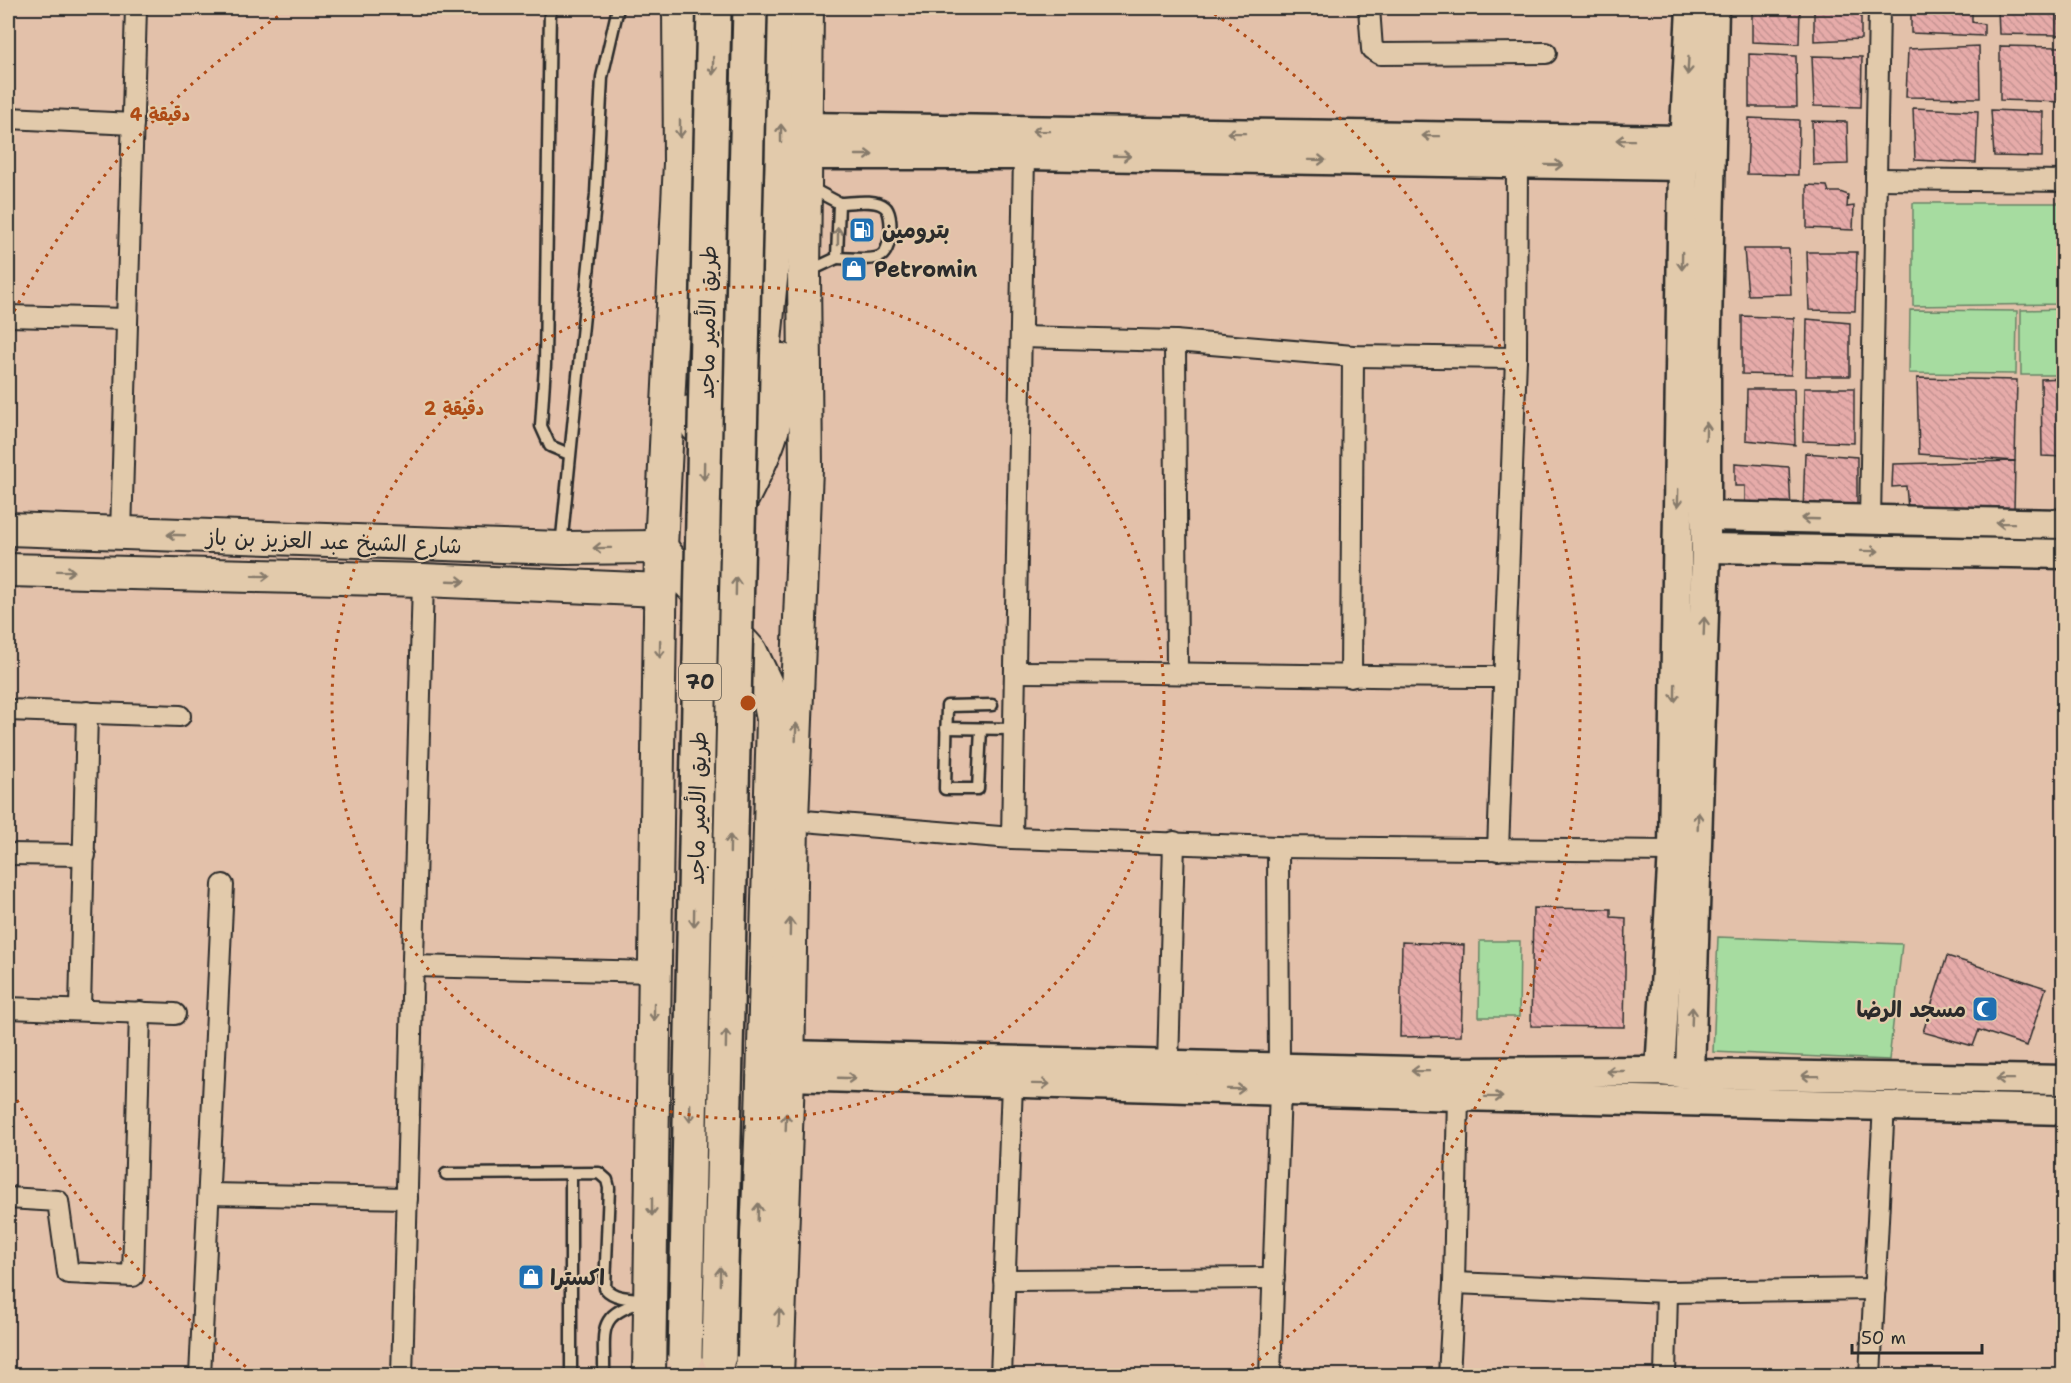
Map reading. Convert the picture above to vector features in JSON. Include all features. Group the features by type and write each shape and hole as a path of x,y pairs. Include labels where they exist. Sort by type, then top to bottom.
{"highway":[{"name":"طريق الأمير ماجد","path":"685,1357 714,8"},
{"name":"طريق الأمير ماجد","path":"718,1356 750,8"}],"main road":[{"path":"679,8 686,403 697,427 724,435 736,430 752,414 761,383 799,161"},
{"path":"777,1376 792,820 806,468 804,274 799,161 782,8"},
{"path":"722,536 762,463 776,425 799,161 807,8"},
{"path":"649,1376 652,1299 655,961 671,583 661,547 680,163"},
{"path":"671,583 722,536 762,492 781,449 793,406 804,274"},
{"name":"شارع الشيخ عبد العزيز بن باز","path":"8,529 561,548 661,547"},
{"name":"شارع الشيخ عبد العزيز بن باز","path":"8,570 423,580 671,583"},
{"path":"671,583 751,652 766,684 773,719 751,1376"},
{"path":"655,961 671,758 676,744 690,728 711,717 728,724 743,744 766,952"},
{"path":"756,1278 756,1376"},
{"path":"652,1299 656,1376"}],"street":[{"path":"121,534 136,8"},
{"path":"1370,8 1372,49 1380,54 1546,52"},
{"path":"1690,1074 1706,548 1693,369 1683,153 1691,8"},
{"path":"1660,1071 1673,851 1693,369 1714,8"},
{"path":"1870,520 1879,8"},
{"path":"8,118 133,124"},
{"path":"799,161 1278,146 1683,153"},
{"path":"799,161 1278,146 1517,165 1683,153"},
{"path":"1012,838 1024,154"},
{"path":"1498,850 1516,358 1517,165"},
{"path":"1876,179 2064,181"},
{"path":"8,316 127,319"},
{"path":"1021,337 1175,341 1353,356 1516,358"},
{"path":"1175,341 1177,672"},
{"path":"1351,677 1353,356"},
{"path":"1705,516 2064,524"},
{"path":"1706,548 2064,554"},
{"path":"402,1376 423,580"},
{"path":"1015,672 1503,677"},
{"path":"8,710 180,716"},
{"path":"80,1009 87,712"},
{"path":"792,820 1012,838 1278,847 1673,851"},
{"path":"1168,1065 1174,842"},
{"path":"1270,1376 1279,1079 1278,847"},
{"path":"8,854 85,855"},
{"path":"200,1376 223,885"},
{"path":"413,966 655,961"},
{"path":"8,1008 175,1014"},
{"path":"8,1198 58,1201 68,1273 133,1276 140,1012"},
{"path":"787,1066 1168,1065 1279,1079"},
{"path":"787,1066 1011,1084 1279,1079 1455,1084 2064,1110"},
{"path":"1455,1084 1660,1071 1690,1074 2064,1080"},
{"path":"1001,1376 1011,1084"},
{"path":"1449,1376 1454,1283 1455,1084"},
{"path":"1870,1376 1884,1104"},
{"path":"209,1194 407,1198"},
{"path":"1004,1280 1274,1278"},
{"path":"1454,1283 1667,1292 1875,1289"},
{"path":"1665,1376 1667,1292"}],"lane":[{"path":"550,8 545,353 541,426 550,446 569,454"},
{"path":"561,548 596,194 602,76 618,8"},
{"path":"799,161 839,203 837,258"},
{"path":"804,274 837,258 878,257 885,254 890,245 889,214 885,207 875,203 839,203"},
{"path":"981,729 978,789 947,790 944,787 946,706 992,705"},
{"path":"946,728 1014,729"},
{"path":"571,1173 571,1376"},
{"path":"446,1174 599,1173 607,1180 609,1188 605,1288 610,1294 618,1296 652,1299"},
{"path":"604,1376 605,1330 608,1320 621,1308 652,1299"}],"green space":[{"path":"1913,203 2063,203 2063,304 1913,306"},
{"path":"2063,309 2063,375 2021,375 2021,310"},
{"path":"1910,310 2017,311 2016,374 1909,373"},
{"path":"1718,937 1902,944 1889,1060 1713,1052"},
{"path":"1480,941 1520,941 1519,1017 1479,1017"}],"building":[{"path":"1752,8 1800,8 1799,44 1752,42"},
{"path":"1814,8 1861,8 1861,39 1814,41"},
{"path":"1911,8 1972,8 1972,22 1984,24 1984,36 1911,33"},
{"path":"1998,8 2059,8 2059,35 1999,34"},
{"path":"1979,46 1980,98 1906,97 1908,49"},
{"path":"2000,46 2064,47 2063,102 2000,100"},
{"path":"1749,54 1796,56 1797,107 1749,107"},
{"path":"1812,56 1862,57 1861,107 1814,106"},
{"path":"1913,108 1978,111 1976,163 1915,160"},
{"path":"1991,110 2043,112 2042,157 1994,156"},
{"path":"1749,118 1799,120 1798,175 1747,174"},
{"path":"1812,121 1847,122 1848,164 1813,165"},
{"path":"1807,185 1827,186 1829,192 1848,195 1847,207 1854,206 1853,230 1807,228"},
{"path":"1744,249 1789,249 1791,294 1748,295"},
{"path":"1807,252 1857,252 1855,311 1809,310"},
{"path":"1742,316 1794,318 1791,375 1742,374"},
{"path":"1807,319 1850,323 1850,376 1806,376"},
{"path":"1917,378 2017,380 2015,461 1919,454"},
{"path":"2064,378 2064,457 2042,456 2041,379"},
{"path":"1804,388 1854,388 1854,443 1803,441"},
{"path":"1747,389 1794,389 1795,445 1746,440"},
{"path":"1805,453 1857,457 1857,510 1803,511"},
{"path":"2015,461 2014,510 1908,509 1906,486 1892,487 1893,464"},
{"path":"1735,463 1789,467 1791,512 1745,509 1745,486 1735,486"},
{"path":"1533,908 1611,909 1611,917 1626,918 1624,1027 1531,1026"},
{"path":"1402,942 1464,945 1461,1036 1400,1037"},
{"name":"مسجد الرضا","path":"1947,956 2046,988 2027,1046 1979,1030 1973,1046 1923,1032"}],"place":[{"name":"بترومين","path":"862,230"},
{"name":"Petromin","path":"854,269"},
{"name":"مسجد الرضا","path":"1985,1009"},
{"name":"اكسترا","path":"531,1277"}]}
